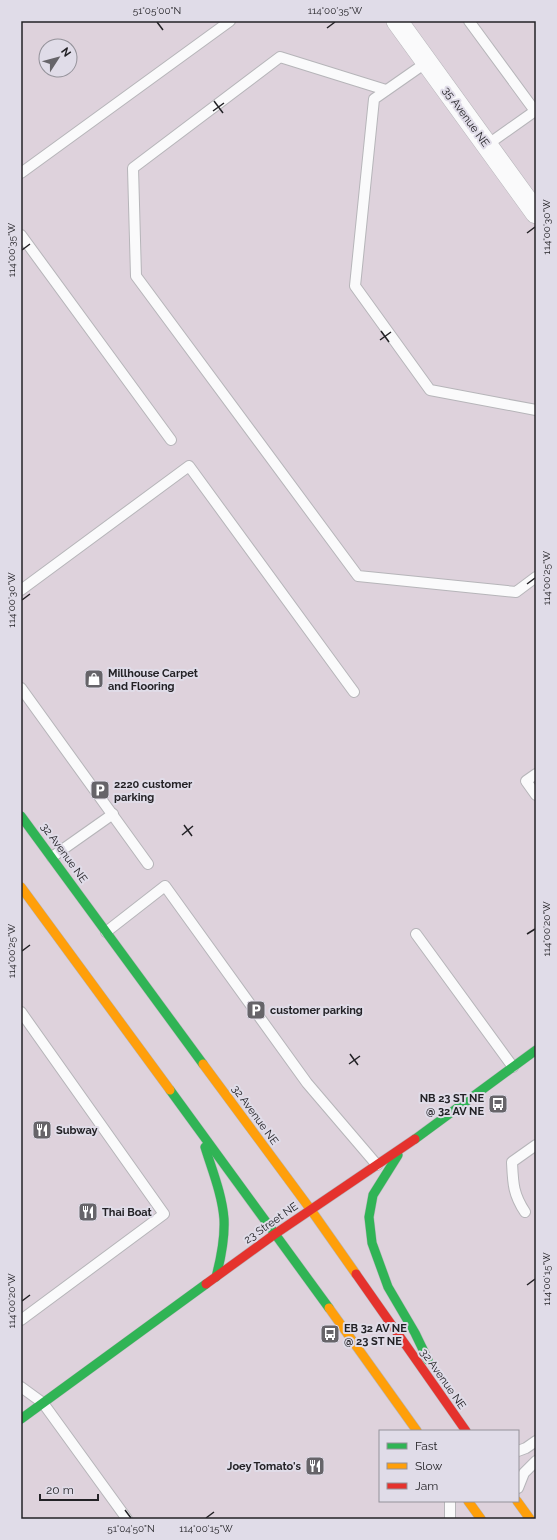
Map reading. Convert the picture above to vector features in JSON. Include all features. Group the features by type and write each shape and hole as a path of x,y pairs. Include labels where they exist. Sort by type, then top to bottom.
{"main road":[{"name":"32 Avenue NE","path":"21,816 310,1210 465,1430"},
{"path":"21,887 199,1129 416,1430"},
{"name":"23 Street NE","path":"21,1419 275,1234 432,1127 536,1050"},
{"path":"199,1129 222,1207 225,1227 216,1277"},
{"path":"403,1146 373,1195 369,1217 372,1243 388,1287 415,1333 455,1417"},
{"path":"469,1502 481,1519"},
{"path":"517,1502 530,1519"}],"street":[{"name":"35 Avenue NE","path":"397,21 536,212"}],"lane":[{"path":"23,169 230,21"},
{"path":"469,21 535,111 487,145"},
{"path":"386,90 280,57 133,168 136,276 358,576 516,592 536,577"},
{"path":"427,62 374,99 355,286 430,390 536,410"},
{"path":"21,235 171,440"},
{"path":"21,590 189,466 354,692"},
{"path":"21,688 148,864"},
{"path":"536,774 526,781 536,795"},
{"path":"52,857 113,814"},
{"path":"106,932 165,886 308,1083 377,1165"},
{"path":"416,934 513,1067"},
{"path":"21,1012 164,1214 21,1320"},
{"path":"525,1212 516,1196 514,1189 512,1162 536,1145"},
{"path":"21,1387 43,1403 127,1519"},
{"path":"519,1451 536,1441"},
{"path":"519,1486 524,1473 536,1461"},
{"path":"450,1502 450,1519"}],"shaded area":[{"path":"21,21 536,21 536,1519 21,1519"}],"traffic: fast":[{"path":"21,816 203,1064"},
{"path":"415,1139 536,1050"},
{"path":"170,1090 329,1308"},
{"path":"205,1147 219,1191 224,1219 224,1234 220,1263 216,1277"},
{"path":"398,1155 373,1195 369,1217 372,1243 388,1287 415,1333 428,1360"},
{"path":"21,1419 206,1284"}],"traffic: slow":[{"path":"21,887 170,1090"},
{"path":"203,1064 311,1210 356,1274"},
{"path":"329,1308 416,1430"},
{"path":"469,1502 481,1519"},
{"path":"518,1502 530,1519"}],"traffic: jam":[{"path":"206,1284 275,1234 415,1139"},
{"path":"356,1274 465,1430"}],"place":[{"name":"Millhouse Carpet and Flooring","path":"94,679"},
{"name":"2220 customer parking","path":"100,790"},
{"name":"customer parking","path":"256,1010"},
{"name":"NB 23 ST NE @ 32 AV NE","path":"498,1104"},
{"name":"Subway","path":"42,1130"},
{"name":"Thai Boat","path":"88,1212"},
{"name":"EB 32 AV NE @ 23 ST NE","path":"330,1334"},
{"name":"Joey Tomato's","path":"315,1466"}]}
